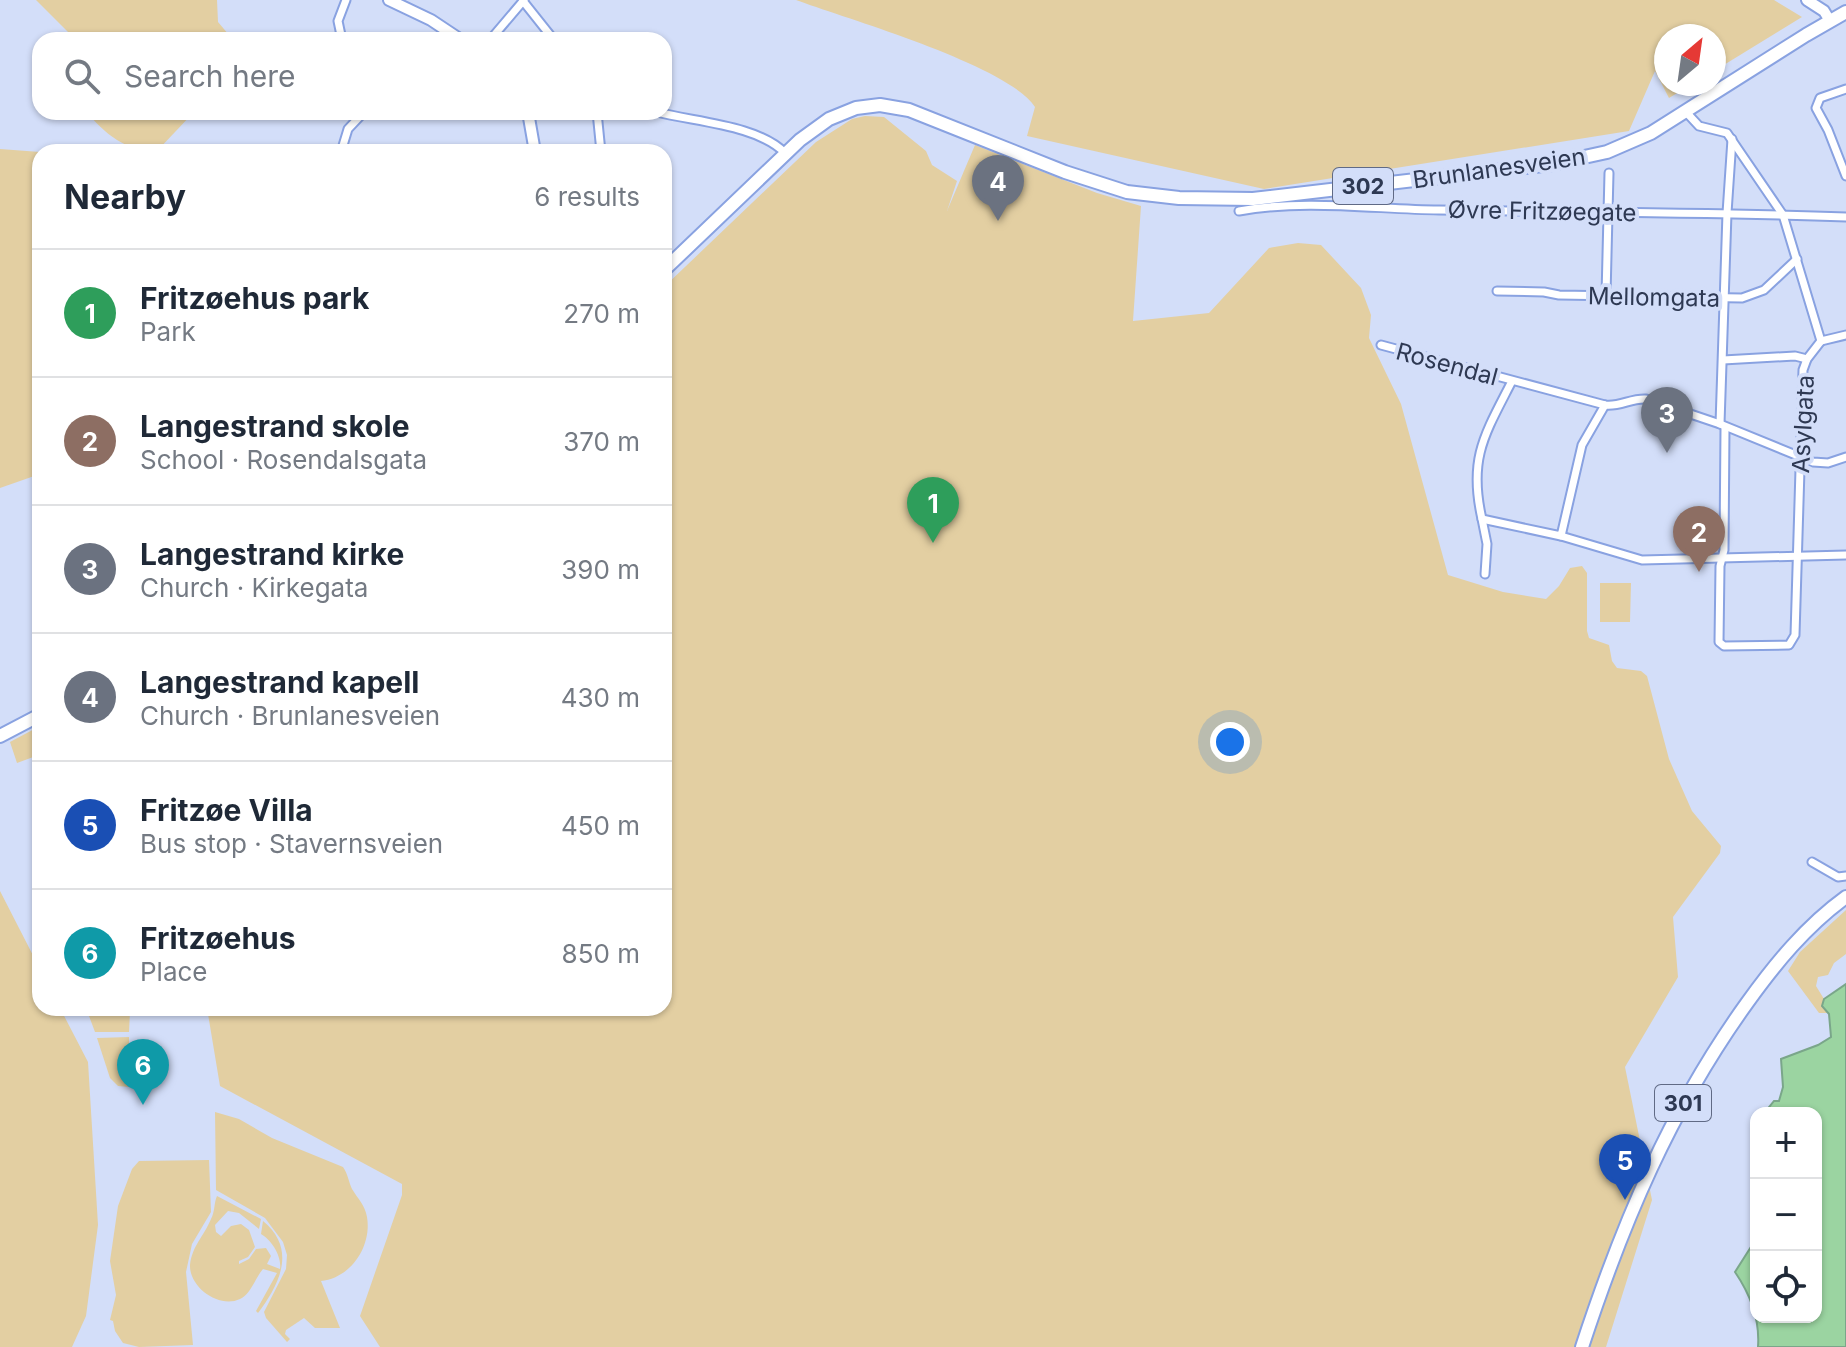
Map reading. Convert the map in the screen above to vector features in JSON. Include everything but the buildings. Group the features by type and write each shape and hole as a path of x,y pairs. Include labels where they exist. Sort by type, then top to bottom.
{"main road":[{"name":"Brunlanesveien","path":"672,262 810,132 837,114 868,105 891,105 922,114 1111,188 1179,198 1253,199 1581,159 1640,139 1841,17"},
{"path":"0,736 32,719"},
{"name":"301","path":"1582,1347 1631,1208 1689,1091 1726,1033 1778,963 1808,929 1846,897"}],"street":[{"path":"340,32 338,21 346,0"},
{"path":"389,0 449,32"},
{"path":"497,32 523,0 548,32"},
{"path":"1807,0 1822,4 1841,17"},
{"path":"1846,89 1820,98 1816,108 1846,176"},
{"path":"1686,112 1699,126 1722,130 1732,138 1724,298 1724,550 1721,559"},
{"path":"672,115 743,132 774,143 785,153"},
{"path":"343,144 348,129 356,120"},
{"path":"529,120 534,144"},
{"path":"598,120 600,144"},
{"name":"Asylgata","path":"1721,559 1720,643 1724,646 1786,646 1792,643 1795,635 1803,370 1807,359 1821,341 1783,215 1732,138"},
{"path":"1606,296 1609,173"},
{"name":"Øvre Fritzøegate","path":"1239,211 1286,205 1846,217"},
{"name":"Mellomgata","path":"1497,291 1742,298 1757,294 1797,259"},
{"path":"1821,341 1846,335"},
{"name":"Rosendal","path":"1381,345 1512,381 1483,437 1476,466 1477,496 1487,544 1485,574"},
{"path":"1723,360 1795,356 1807,359"},
{"path":"1512,381 1605,405 1618,406 1646,399 1801,458 1822,463 1846,457"},
{"path":"1561,536 1582,445 1605,405"},
{"path":"1482,519 1561,536 1642,560 1846,555"},
{"path":"1812,862 1838,877 1846,876"}],"shaded area":[{"path":"36,0 217,0 218,22 226,32 68,32"},
{"path":"796,0 1774,0 1802,17 1726,64 1726,24 1654,24 1654,73 1629,131 1264,189 1027,136 1035,107 1019,91 993,75 924,45"},
{"path":"884,117 926,151 932,165 957,181 947,211 975,145 1097,193 1141,206 1133,321 1209,313 1269,248 1298,243 1321,245 1361,288 1371,315 1369,338 1401,404 1448,575 1503,592 1546,599 1570,568 1582,566 1587,573 1589,638 1609,645 1612,661 1617,668 1641,671 1647,676 1669,759 1692,811 1721,846 1720,853 1673,917 1678,977 1625,1067 1652,1200 1606,1347 380,1347 360,1316 402,1195 402,1184 220,1086 208,1016 672,1016 672,279 816,142 852,119"},
{"path":"94,120 186,120 164,144 124,144"},
{"path":"0,149 32,151 32,477 0,488"},
{"path":"1600,583 1631,583 1630,622 1600,622"},
{"path":"32,730 32,757 17,763 10,742"},
{"path":"0,891 32,953 32,1016 64,1016 88,1062 98,1225 86,1316 72,1347 0,1347"},
{"path":"1846,910 1846,954 1834,963 1828,975 1818,977 1816,986 1829,1013 1819,1013 1788,971 1800,952"},
{"path":"1846,984 1846,1347 1758,1347 1756,1323 1822,1323 1822,1107 1769,1107 1774,1101 1779,1101 1783,1087 1781,1059 1831,1037 1829,1014 1822,1006 1824,999"},
{"path":"89,1016 130,1016 129,1032 95,1032"},
{"path":"129,1037 129,1087 118,1086 110,1078 97,1038"},
{"path":"215,1112 239,1119 272,1138 345,1170 352,1189 365,1209 368,1228 363,1249 350,1267 332,1279 321,1281 340,1328 315,1328 304,1318 286,1330 285,1334 290,1339 287,1342 266,1318 264,1312 286,1269 287,1255 283,1242 265,1218 216,1190"},
{"path":"209,1160 211,1212 192,1244 186,1272 193,1345 139,1347 123,1343 110,1320 116,1295 110,1261 118,1206 132,1169 139,1161"},
{"path":"217,1196 261,1219 259,1229 239,1213 228,1211 215,1225 216,1232 221,1236 231,1226 241,1224 249,1230 255,1247 239,1264 249,1259 256,1249 266,1248 271,1256 267,1264 280,1269 275,1249 261,1234 263,1221 280,1243 282,1267 273,1290 258,1313 256,1311 277,1273 263,1269 247,1294 240,1299 223,1301 200,1288 191,1273 193,1252 212,1216"},
{"path":"1750,1248 1750,1301 1745,1289 1735,1272"}],"place":[{"name":"Langestrand kapell","path":"998,221"},
{"name":"Langestrand kirke","path":"1667,453"},
{"name":"Fritzøehus park","path":"933,543"},
{"name":"Langestrand skole","path":"1699,572"},
{"name":"Fritzøehus","path":"143,1105"},
{"name":"Fritzøe Villa","path":"1625,1200"}]}
